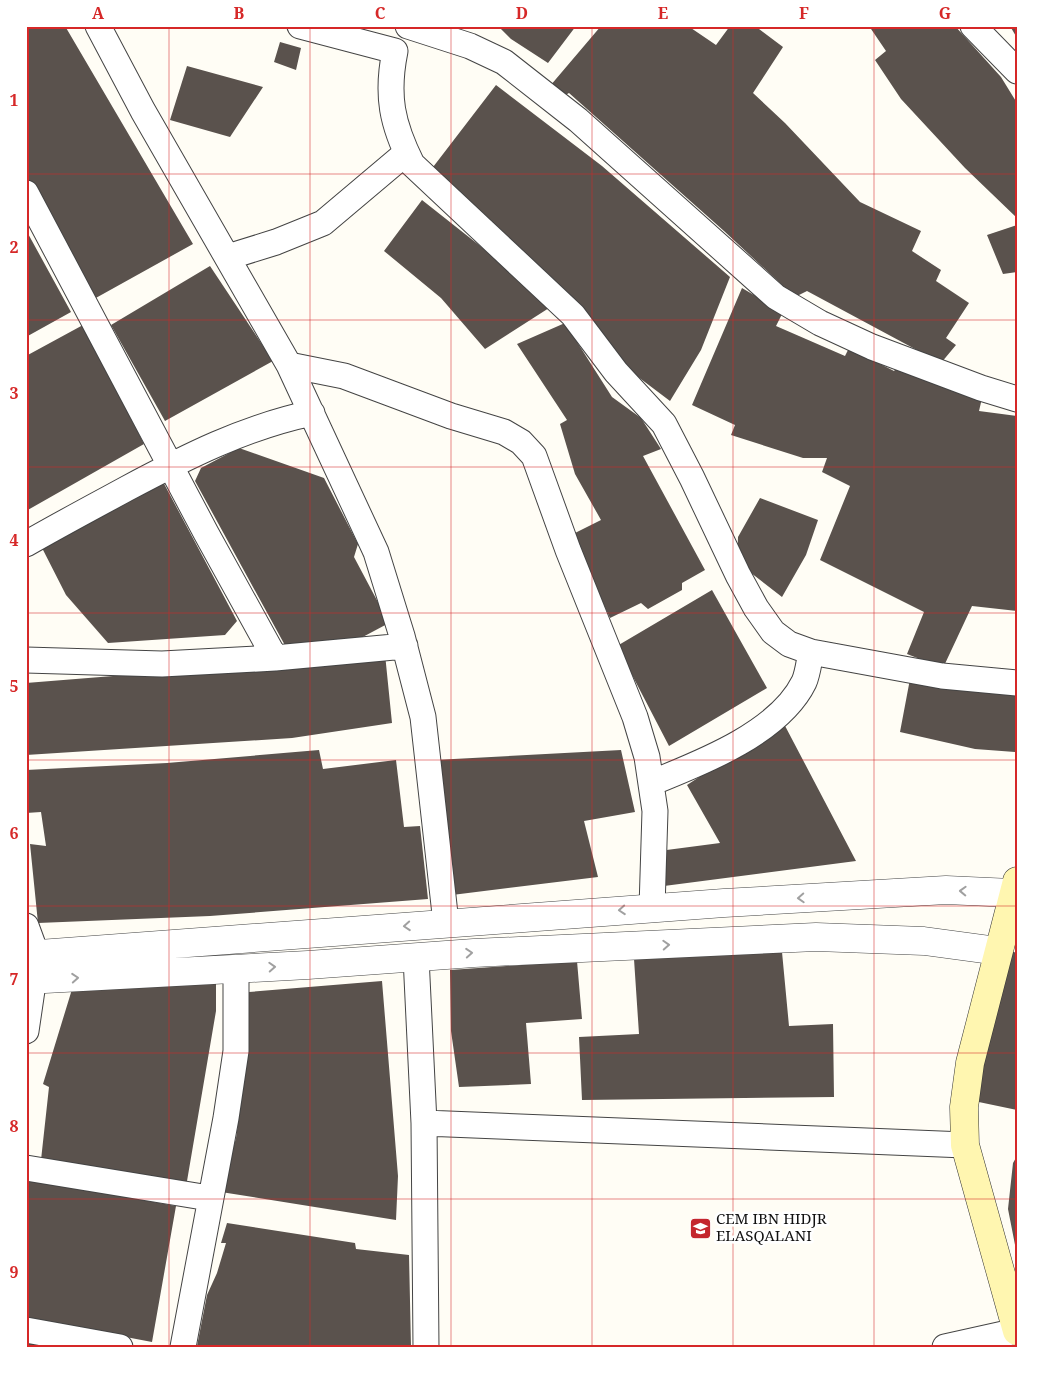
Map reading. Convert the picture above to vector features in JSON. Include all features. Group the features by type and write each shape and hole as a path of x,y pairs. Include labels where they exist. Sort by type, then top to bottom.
{"main road":[{"path":"1014,887 970,1063 964,1107 966,1145 1011,1286 1017,1331"}],"street":[{"path":"98,26 143,111 289,365 376,552 405,646 423,717 446,923"},
{"path":"300,26 395,51"},
{"path":"401,26 390,79 391,110 399,138 412,164 573,315 616,372 664,424 756,608 773,632 789,644 810,652 942,676 1017,683"},
{"path":"408,26 470,46 504,62 578,120 783,301 820,323 872,347 981,388 1017,399"},
{"path":"973,26 1017,71"},
{"path":"228,257 276,242 323,223 406,153"},
{"path":"26,193 275,658"},
{"path":"289,365 344,376 451,416 504,432 521,442 529,450 539,467 568,550 635,717 647,757 655,811 652,908"},
{"path":"29,536 225,438 281,419 312,413"},
{"path":"26,660 162,664 275,658 405,646"},
{"path":"651,784 699,764 776,718 805,680 810,652"},
{"path":"31,968 446,923 652,908 1014,887"},
{"path":"26,926 31,968 26,1031"},
{"path":"31,968 236,969 474,953 816,937 924,941 998,951"},
{"path":"416,958 424,1123 426,1347"},
{"path":"183,1347 236,1051 236,969"},
{"path":"424,1123 966,1145"},
{"path":"26,1168 209,1198"},
{"path":"26,1330 120,1347"},
{"path":"945,1347 1017,1331"}],"building":[{"path":"26,26 65,26 193,244 94,299 26,175"},
{"path":"498,26 576,26 548,63 511,39"},
{"path":"601,26 688,26 716,45 730,26 755,26 783,47 753,93 785,123 860,202 921,231 912,251 941,270 936,281 969,303 946,338 956,345 941,363 807,291 795,297 569,93 562,97 550,86"},
{"path":"869,26 955,26 1001,77 1017,103 1017,218 965,168 901,99 875,60 886,51"},
{"path":"1010,26 1017,26 1017,38"},
{"path":"280,42 301,48 296,70 274,62"},
{"path":"187,66 263,87 230,137 170,120"},
{"path":"496,85 602,166 730,277 701,350 670,401 609,355 430,171"},
{"path":"422,200 484,249 549,308 485,349 441,298 384,251"},
{"path":"1017,225 1017,272 1003,274 987,235"},
{"path":"26,230 71,312 26,337"},
{"path":"210,266 273,361 165,421 111,325"},
{"path":"742,288 783,312 776,326 845,356 849,348 894,371 899,365 983,394 979,411 1017,416 1017,611 972,606 943,668 907,654 924,612 820,560 850,486 822,472 827,458 803,458 731,435 735,425 692,405"},
{"path":"565,323 612,397 641,418 661,449 643,456 705,570 682,583 682,590 648,609 641,603 610,618 571,535 601,520 575,474 560,424 567,420 517,344"},
{"path":"83,325 144,444 26,511 26,356"},
{"path":"239,448 324,478 358,544 354,557 389,623 359,639 287,649 195,481 201,468"},
{"path":"161,478 237,621 225,635 108,643 66,595 39,542"},
{"path":"760,498 818,520 806,555 782,597 737,562 738,537"},
{"path":"712,590 767,688 669,746 617,646"},
{"path":"385,654 392,723 292,738 26,755 26,683"},
{"path":"910,679 1017,695 1015,752 975,749 900,732"},
{"path":"783,722 856,861 664,886 659,851 720,843 687,785"},
{"path":"319,750 323,769 396,760 404,827 420,826 428,899 210,916 38,923 30,844 46,846 41,812 26,813 26,770 167,763"},
{"path":"621,750 635,812 584,821 598,877 452,895 435,760"},
{"path":"1007,950 1017,953 1017,1110 974,1101"},
{"path":"782,952 789,1026 833,1024 834,1097 582,1100 579,1037 639,1034 634,959"},
{"path":"577,961 582,1019 526,1023 531,1084 459,1087 451,1031 450,970"},
{"path":"216,975 216,1011 186,1187 41,1160 49,1087 43,1084 73,986"},
{"path":"382,981 398,1176 396,1220 221,1192 236,1138 245,1071 249,992"},
{"path":"1017,1156 1016,1250 1008,1209 1013,1163"},
{"path":"26,1179 176,1206 152,1342 26,1318"},
{"path":"227,1223 355,1243 356,1249 409,1255 411,1347 197,1346 207,1295 217,1273 226,1243 221,1243"},
{"path":"26,1340 61,1347 26,1347"}],"place":[{"name":"CEM IBN HIDJR ELASQALANI","path":"700,1228"}]}
